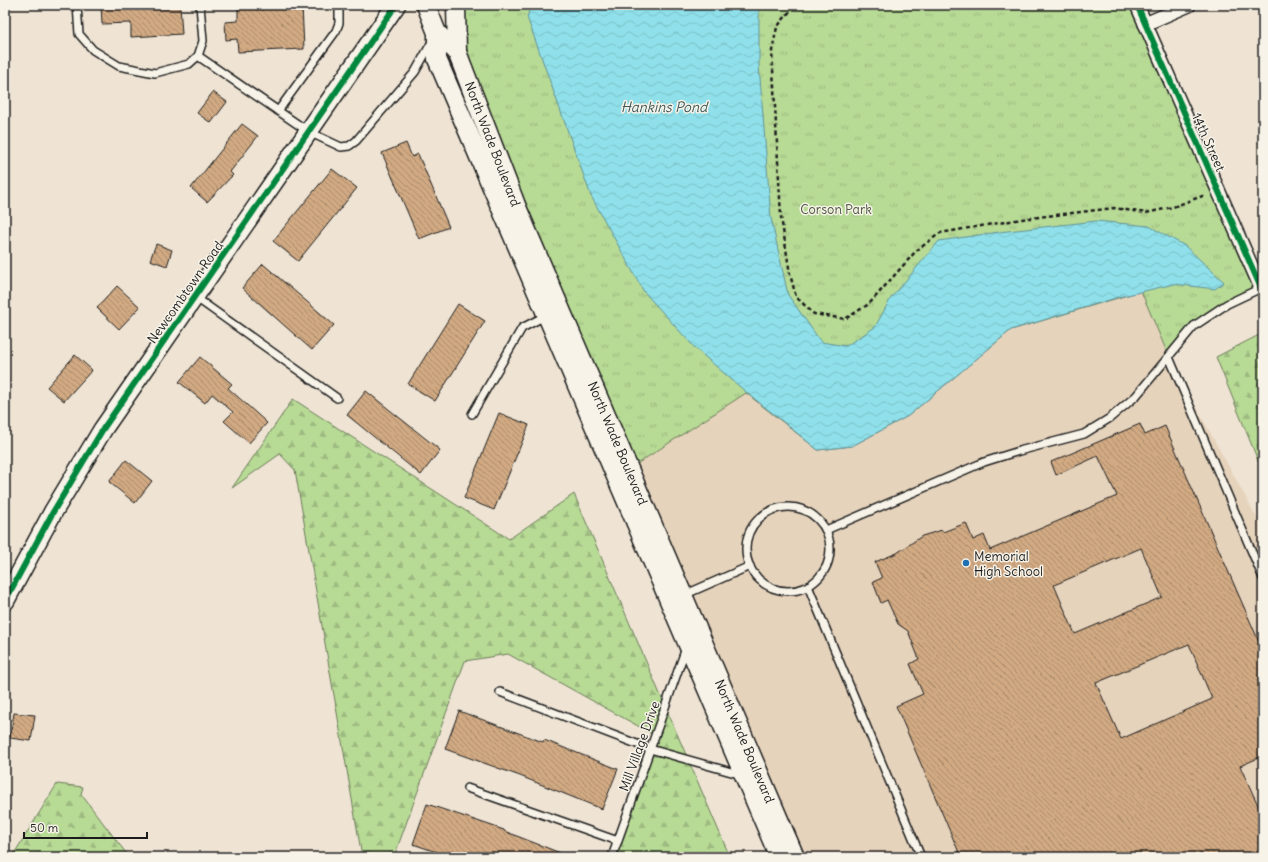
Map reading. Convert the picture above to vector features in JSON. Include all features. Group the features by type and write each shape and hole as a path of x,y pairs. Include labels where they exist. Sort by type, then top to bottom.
{"main road":[{"name":"Newcombtown Road","path":"5,601 53,512 87,454 396,5"},
{"name":"North Wade Boulevard","path":"426,5 437,33 437,59 554,312 677,600 795,857"},
{"path":"456,5 457,52"},
{"name":"North Wade Boulevard","path":"437,33 457,52 516,205 554,312"},
{"name":"North Wade Boulevard","path":"677,600 688,644 779,857"}],"street":[{"name":"14th Street","path":"1137,5 1262,287"},
{"path":"1145,24 1189,5"}],"lane":[{"path":"77,5 79,34 93,50 119,66 155,73 189,64 198,56 203,41 200,5"},
{"path":"278,111 336,31 339,23 339,5"},
{"path":"198,56 309,132 341,147 349,146 356,141 414,72 437,33"},
{"path":"826,530 984,462 1018,451 1084,434 1110,418 1136,396 1194,326 1227,304 1262,287"},
{"path":"194,297 337,398"},
{"path":"472,414 522,328 554,312"},
{"path":"1169,357 1263,578"},
{"path":"792,507 806,510 818,518 826,530 830,542 830,555 826,567 818,578 808,586 795,590 781,590 768,586 757,577 750,566 746,552 748,537 754,524 764,514 777,508 792,507"},
{"path":"677,600 750,566"},
{"path":"808,586 922,857"},
{"name":"Mill Village Drive","path":"612,857 688,644"},
{"path":"500,692 650,750 744,775"},
{"path":"467,788 618,841"}],"path":[{"path":"790,5 791,10 777,27 772,51 781,217 790,274 796,297 814,314 845,319 869,304 916,251 940,232 1022,218 1114,208 1146,213 1173,207 1218,190"}],"shaded area":[{"name":"Memorial High School","path":"1141,291 1169,357 1263,529 1263,857 795,857 629,469 746,392 818,450 908,416 1011,330"}],"green space":[{"name":"Corson Park","path":"456,5 1137,5 1261,288 1194,326 1169,357 1141,291 1011,330 908,416 852,446 818,450 746,393 629,469 457,52"},
{"path":"1263,333 1263,473 1216,357"},
{"path":"293,399 509,539 574,494 730,857 612,857 656,736 508,654 465,661 394,857 362,857 295,470 280,454 232,488"},
{"path":"57,784 83,787 81,794 129,857 12,857"}],"water":[{"name":"Hankins Pond","path":"531,5 759,5 759,65 771,218 788,295 821,342 846,346 875,327 891,298 939,241 999,232 1096,221 1149,226 1185,246 1224,282 1215,289 1174,284 1119,297 1011,330 908,416 852,446 818,450 746,392 696,349 644,292 591,196 527,17"}],"building":[{"path":"101,5 180,5 182,34 131,37 131,23 102,24"},
{"path":"238,5 302,5 304,49 238,52 237,39 226,40 225,22 238,21"},
{"path":"213,92 227,102 211,123 197,113"},
{"path":"242,124 258,136 230,172 233,175 207,202 191,188"},
{"path":"406,143 412,157 418,154 449,227 419,239 382,153"},
{"path":"332,169 357,188 298,261 273,241"},
{"path":"156,244 172,250 167,266 150,260"},
{"path":"263,264 334,325 312,350 242,288"},
{"path":"117,286 140,307 119,329 97,308"},
{"path":"458,304 485,321 435,401 408,384"},
{"path":"75,355 92,370 64,401 47,387"},
{"path":"200,357 232,384 228,388 267,423 249,443 224,421 233,412 212,394 205,403 179,382"},
{"path":"366,391 440,450 421,475 347,415"},
{"path":"499,413 529,425 494,510 464,498"},
{"path":"1140,424 1145,435 1165,426 1263,651 1263,756 1240,766 1263,816 1263,857 961,857 896,706 923,694 910,664 919,659 908,631 898,624 887,600 881,603 873,582 882,578 875,562 897,553 922,536 942,530 943,532 966,523 973,540 984,535 990,550 1117,496 1098,456 1056,475 1051,462","holes":["1141,548 1162,597 1075,634 1054,585","1189,644 1212,699 1121,739 1096,683"]},
{"path":"126,460 152,481 135,503 109,482"},
{"path":"459,711 543,742 544,740 618,769 602,809 520,776 445,749"},
{"path":"14,713 35,715 31,741 10,738"},
{"path":"427,804 504,830 568,857 451,857 413,844"}],"cycle path":[{"path":"5,601 53,512 103,429 396,5"},
{"path":"1137,5 1261,288 1263,287"}],"place":[{"name":"Memorial High School","path":"966,563"}]}
